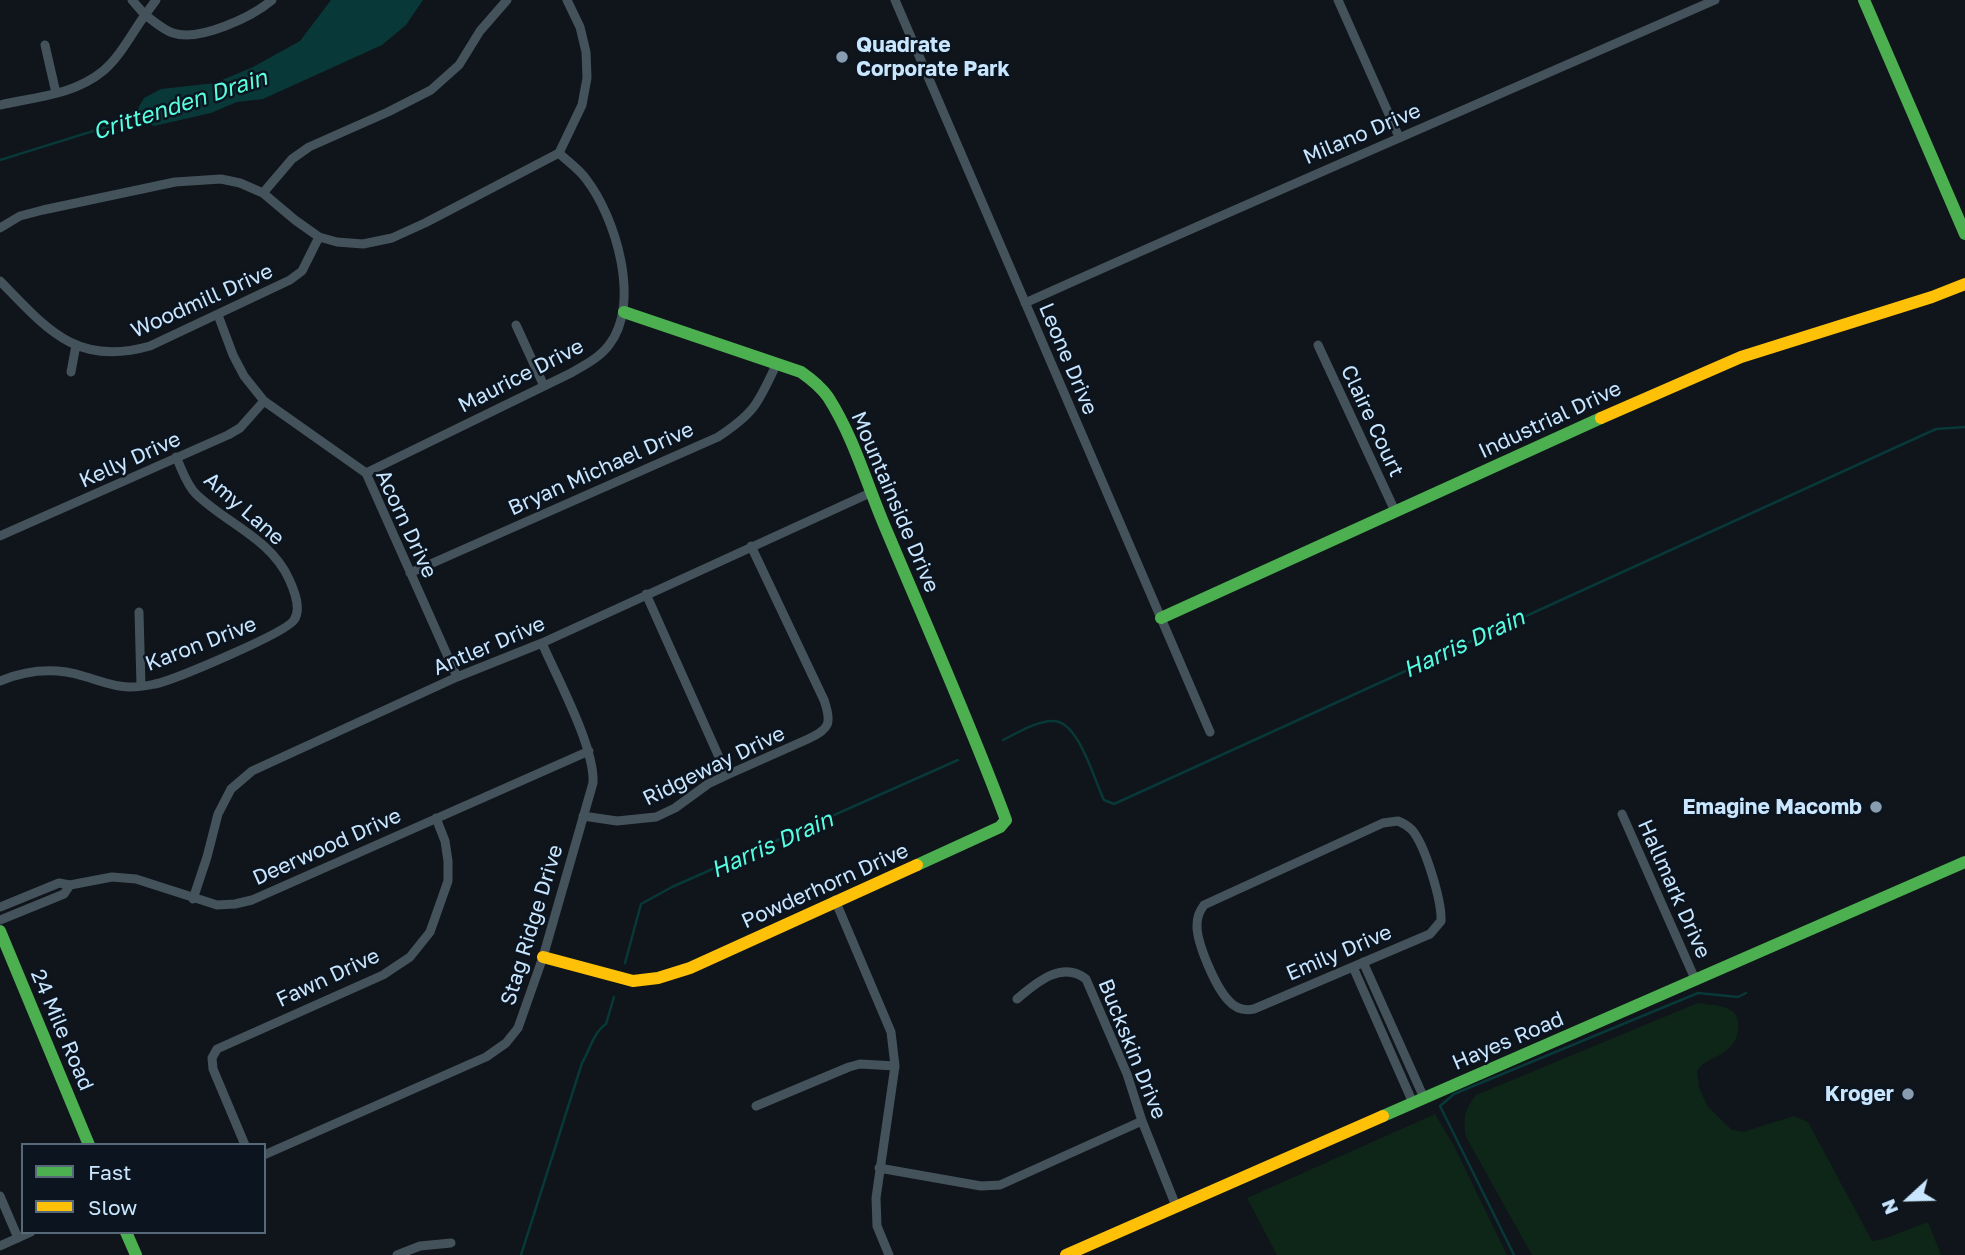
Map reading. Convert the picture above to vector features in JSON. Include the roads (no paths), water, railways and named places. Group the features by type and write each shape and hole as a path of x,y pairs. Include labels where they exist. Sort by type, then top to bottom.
{"street":[{"path":"132,0 145,15 172,33 190,36 254,13 272,0"},
{"path":"0,105 79,86 104,70 156,0"},
{"path":"263,193 292,159 309,147 431,90 459,65 480,31 507,0"},
{"path":"0,228 20,216 43,209 175,182 221,179 240,183 263,193 319,237 337,242 363,244 392,238 559,153 582,105 587,78 586,52 580,27 567,0"},
{"name":"Leone Drive","path":"895,0 1210,732"},
{"path":"1338,0 1399,137"},
{"name":"Milano Drive","path":"1025,303 1715,0"},
{"path":"1864,0 1965,234"},
{"path":"45,45 56,93"},
{"name":"Maurice Drive","path":"366,473 594,360 611,344 624,312 625,284 619,248 586,179 559,153"},
{"name":"Woodmill Drive","path":"0,281 45,327 60,338 92,351 130,352 150,346 290,280 302,271 319,237"},
{"name":"Industrial Drive","path":"1161,618 1677,383 1740,357 1932,297 1965,284"},
{"name":"Mountainside Drive","path":"624,312 800,372 815,382 827,395 848,435 870,493 965,712"},
{"name":"Acorn Drive","path":"218,315 239,366 264,401 366,473 457,677"},
{"path":"516,325 544,386"},
{"path":"71,372 76,345"},
{"name":"Claire Court","path":"1318,345 1395,511"},
{"name":"Bryan Michael Drive","path":"411,573 718,437 741,422 756,407 777,363"},
{"name":"Kelly Drive","path":"0,536 228,435 240,428 264,401"},
{"name":"Amy Lane","path":"176,457 196,494 265,545 276,559 296,598 298,611 296,619 290,625"},
{"name":"Antler Drive","path":"193,899 218,814 231,789 252,771 457,677 542,643 870,493"},
{"name":"Ridgeway Drive","path":"583,816 617,821 656,817 727,775 821,733 827,727 829,716 824,700 751,546"},
{"path":"646,594 727,775"},
{"path":"139,612 141,686"},
{"name":"Karon Drive","path":"0,681 21,673 41,670 64,671 117,686 157,684 262,641 290,625"},
{"name":"Stag Ridge Drive","path":"266,1154 486,1057 506,1043 518,1028 543,957 593,783 594,771 589,751 542,643"},
{"name":"Powderhorn Drive","path":"543,957 633,981 658,978 690,968 1000,827 1006,820 965,712"},
{"name":"Deerwood Drive","path":"0,907 59,883 70,885 112,877 136,879 217,905 251,900 589,751"},
{"name":"Hallmark Drive","path":"1622,814 1695,979"},
{"name":"Fawn Drive","path":"244,1143 213,1069 212,1058 217,1049 383,975 410,957 430,932 447,881 445,841 436,818"},
{"name":"Emily Drive","path":"1398,821 1405,824 1418,838 1439,896 1441,922 1430,934 1363,962 1246,1010 1229,1002 1207,960 1198,935 1198,913 1204,905 1220,896 1383,823 1398,821"},
{"name":"Hayes Road","path":"1066,1255 1080,1252 1176,1206 1965,862"},
{"name":"Deerwood Drive","path":"0,920 64,894 70,885"},
{"path":"835,900 891,1032 895,1066 879,1168 876,1217 888,1255"},
{"name":"24 Mile Road","path":"0,931 88,1143"},
{"path":"1363,962 1390,1023 1418,1100"},
{"path":"1353,967 1380,1028 1418,1100"},
{"name":"Buckskin Drive","path":"1017,999 1053,974 1070,971 1086,979 1127,1074 1142,1121 1176,1206"},
{"path":"1380,1028 1390,1023"},
{"path":"756,1106 849,1066 895,1066"},
{"path":"879,1168 981,1186 1000,1185 1142,1121"},
{"path":"0,1196 18,1238"},
{"path":"0,1246 27,1234"},
{"path":"127,1234 136,1255"},
{"path":"397,1255 420,1246 451,1243"}],"water":[{"path":"331,0 423,0 406,25 382,45 263,99 237,102 211,113 154,126 132,119 144,98 161,89 215,83 253,67 300,41"}],"waterway":[{"name":"Crittenden Drain","path":"0,160 132,119"},
{"name":"Harris Drain","path":"1003,740 1041,723 1054,721 1063,724 1071,731 1085,753 1104,800 1114,804 1936,429 1965,427"},
{"name":"Harris Drain","path":"625,963 641,904 672,887 958,760"},
{"path":"1514,1255 1440,1106 1454,1094 1698,993 1738,997 1746,993"},
{"name":"Harris Drain","path":"521,1255 582,1063 595,1037 606,1024 614,997"}],"place":[{"name":"Quadrate Corporate Park","path":"842,57"},
{"name":"Emagine Macomb","path":"1876,807"},
{"name":"Kroger","path":"1908,1094"}]}
